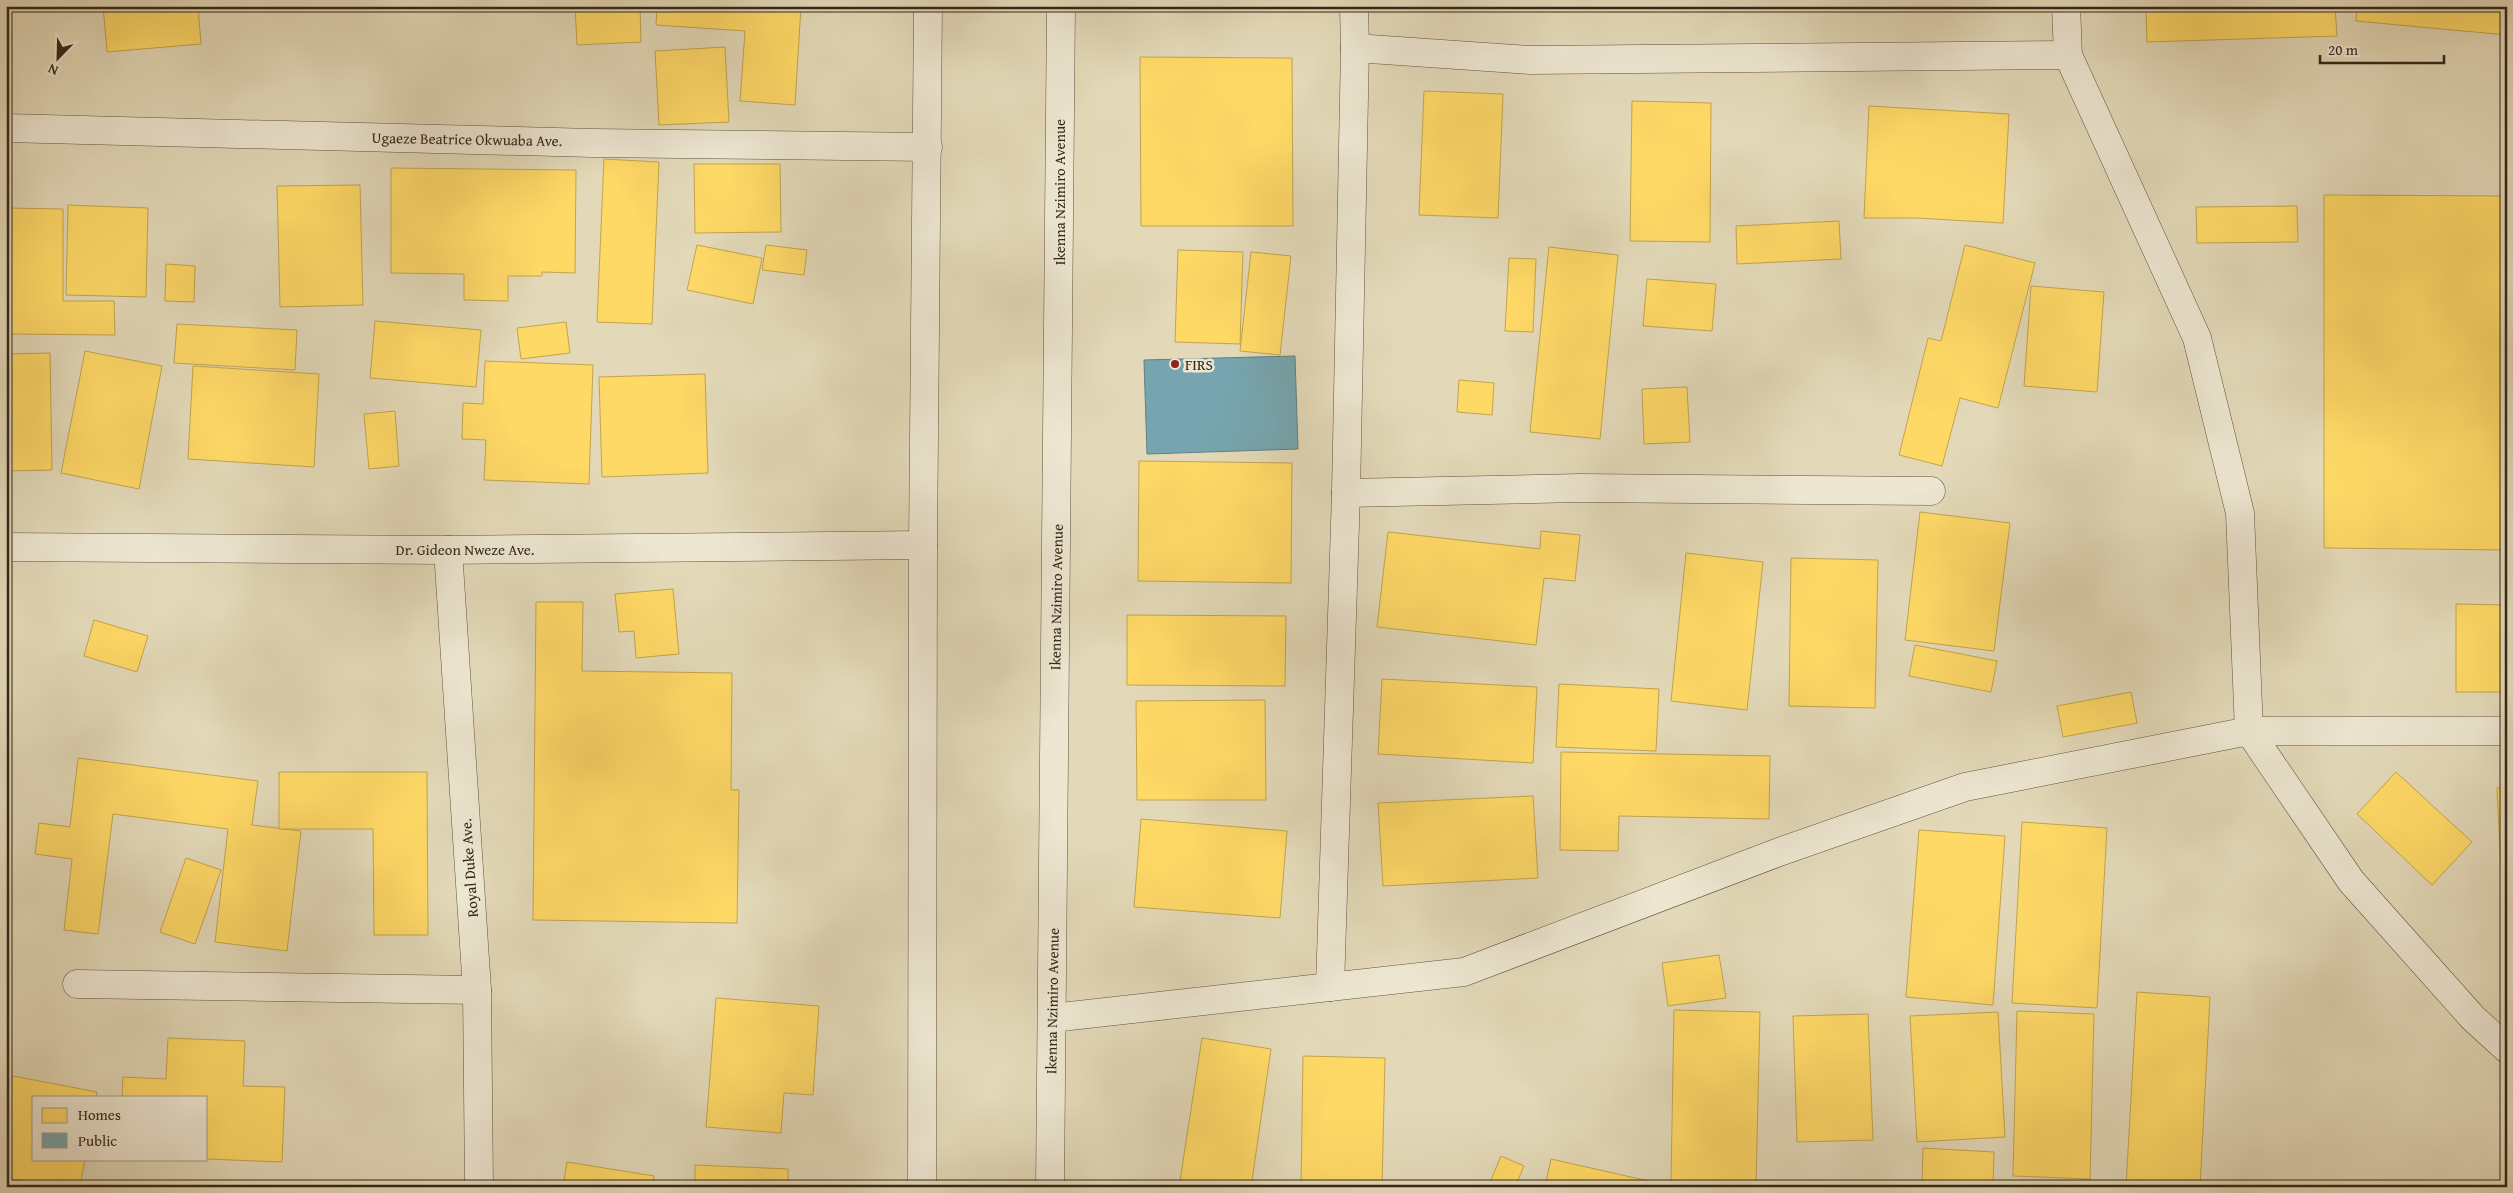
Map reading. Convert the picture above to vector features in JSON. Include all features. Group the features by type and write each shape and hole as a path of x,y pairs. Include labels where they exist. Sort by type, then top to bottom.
{"street":[{"path":"922,1187 923,545 928,6"},
{"name":"Ikenna Nzimiro Avenue","path":"1050,1187 1061,6"},
{"path":"1330,987 1346,493 1356,48 1354,6"},
{"path":"2066,6 2068,55 2197,338 2240,513 2249,731 2351,881 2472,1018 2507,1049"},
{"path":"1356,48 1530,60 2068,55"},
{"name":"Ugaeze Beatrice Okwuaba Ave.","path":"6,128 593,143 928,147"},
{"path":"1346,493 1580,488 1931,491"},
{"name":"Dr. Gideon Nweze Ave.","path":"6,547 448,550 923,545"},
{"name":"Royal Duke Ave.","path":"448,550 478,990 479,1187"},
{"path":"1052,1018 1464,972 1779,852 1965,787 2249,731 2507,731"},
{"path":"77,984 478,990"}],"building: Homes":[{"path":"6,6 8,6 9,36 6,36"},
{"path":"103,6 198,6 201,44 107,52"},
{"path":"575,6 640,6 641,42 577,45"},
{"path":"657,6 801,6 795,105 740,101 745,31 656,25"},
{"path":"1532,6 1605,6 1605,11"},
{"path":"1693,6 1711,6 1711,10"},
{"path":"2146,6 2335,6 2337,36 2147,42"},
{"path":"2357,6 2507,6 2507,35 2356,21"},
{"path":"725,47 729,122 659,125 655,51"},
{"path":"1140,57 1292,58 1293,226 1141,226"},
{"path":"1424,91 1503,94 1498,218 1419,215"},
{"path":"1632,101 1711,103 1710,242 1630,241"},
{"path":"1869,106 2009,114 2003,223 1916,218 1864,218"},
{"path":"604,159 659,162 652,324 597,322"},
{"path":"694,164 780,164 781,232 695,233"},
{"path":"391,168 576,170 575,273 542,272 542,276 508,276 508,301 464,300 464,274 391,273"},
{"path":"360,185 363,305 280,307 277,186"},
{"path":"2324,195 2507,196 2507,550 2324,548"},
{"path":"68,205 148,208 146,297 66,295"},
{"path":"2297,206 2298,242 2197,243 2196,207"},
{"path":"6,208 63,209 63,301 114,301 115,335 6,334"},
{"path":"1839,221 1841,259 1737,264 1736,226"},
{"path":"697,245 762,258 753,304 687,290"},
{"path":"766,245 807,250 804,275 762,270"},
{"path":"1965,245 2035,263 1998,408 1960,398 1942,466 1899,455 1928,338 1941,341"},
{"path":"1549,247 1618,255 1600,439 1530,432"},
{"path":"1178,250 1243,252 1240,344 1175,342"},
{"path":"1251,252 1291,256 1280,355 1240,351"},
{"path":"1509,258 1536,259 1533,332 1505,331"},
{"path":"166,264 195,266 194,302 165,301"},
{"path":"1647,279 1716,284 1712,331 1643,326"},
{"path":"2031,286 2104,292 2097,392 2024,386"},
{"path":"375,321 481,330 476,387 370,378"},
{"path":"566,322 570,353 521,359 517,328"},
{"path":"177,324 297,330 295,370 174,363"},
{"path":"85,351 162,366 139,489 61,473"},
{"path":"50,353 52,470 6,471 6,354"},
{"path":"485,361 593,365 589,484 484,480 486,440 462,439 463,403 483,404"},
{"path":"193,366 319,374 314,467 188,459"},
{"path":"705,374 708,473 602,477 599,377"},
{"path":"1459,380 1494,383 1492,415 1457,412"},
{"path":"1687,387 1690,442 1644,444 1642,389"},
{"path":"395,411 399,466 369,469 364,414"},
{"path":"1139,461 1292,463 1291,583 1138,581"},
{"path":"1920,512 2010,523 1994,651 1905,640"},
{"path":"1541,531 1580,535 1575,581 1544,578 1536,645 1377,627 1388,532 1540,549"},
{"path":"1686,553 1763,562 1747,710 1671,701"},
{"path":"1791,558 1878,560 1875,708 1789,706"},
{"path":"673,589 679,654 636,658 634,631 619,632 615,594"},
{"path":"536,602 583,602 582,671 732,673 731,790 739,790 737,923 533,920"},
{"path":"2456,604 2507,605 2507,692 2456,692"},
{"path":"1127,615 1286,616 1285,686 1127,685"},
{"path":"94,620 148,636 137,672 84,656"},
{"path":"1915,645 1997,661 1991,692 1909,676"},
{"path":"1382,679 1537,687 1533,763 1378,754"},
{"path":"1559,684 1659,689 1656,751 1556,747"},
{"path":"2131,692 2137,723 2063,737 2057,706"},
{"path":"1265,700 1266,800 1137,800 1136,701"},
{"path":"1561,752 1770,756 1769,819 1619,816 1618,851 1560,850"},
{"path":"78,758 258,781 252,825 301,831 287,951 215,942 228,829 113,814 98,934 64,930 72,859 35,854 39,823 70,827"},
{"path":"279,772 427,772 428,935 374,935 373,829 279,829"},
{"path":"2396,772 2472,842 2432,885 2357,814"},
{"path":"2507,787 2507,869 2501,870 2497,788"},
{"path":"1533,796 1538,878 1383,886 1378,803"},
{"path":"1141,819 1287,831 1280,918 1134,907"},
{"path":"2022,822 2107,828 2097,1008 2012,1003"},
{"path":"1919,830 2005,836 1993,1005 1906,997"},
{"path":"6,838 8,902 6,902"},
{"path":"186,858 221,870 195,944 160,932"},
{"path":"1719,955 1726,998 1668,1006 1662,963"},
{"path":"2137,992 2210,997 2200,1187 2126,1187"},
{"path":"716,998 819,1006 813,1095 784,1093 781,1133 706,1127"},
{"path":"1674,1010 1760,1012 1756,1183 1671,1181"},
{"path":"2017,1011 2094,1014 2090,1179 2013,1176"},
{"path":"1998,1012 2005,1137 1917,1142 1910,1016"},
{"path":"1868,1014 1873,1140 1797,1142 1793,1016"},
{"path":"168,1038 245,1041 243,1086 285,1087 282,1162 208,1159 208,1096 122,1096 123,1077 166,1079"},
{"path":"1202,1038 1271,1049 1251,1187 1179,1187"},
{"path":"1303,1056 1385,1058 1382,1187 1301,1187"},
{"path":"13,1076 97,1092 96,1096 32,1096 32,1160 85,1160 80,1187 52,1187 6,1178 6,1111"},
{"path":"1923,1148 1994,1152 1993,1187 1922,1185"},
{"path":"1501,1156 1524,1166 1515,1187 1488,1187"},
{"path":"1551,1159 1653,1182 1652,1187 1545,1187"},
{"path":"567,1162 654,1176 652,1187 563,1187"},
{"path":"695,1165 788,1169 788,1187 695,1187"},
{"path":"2394,1181 2417,1187 2393,1187"}],"building: Public":[{"path":"1295,356 1298,449 1147,454 1144,360"}],"place":[{"name":"FIRS","path":"1175,364"}]}
